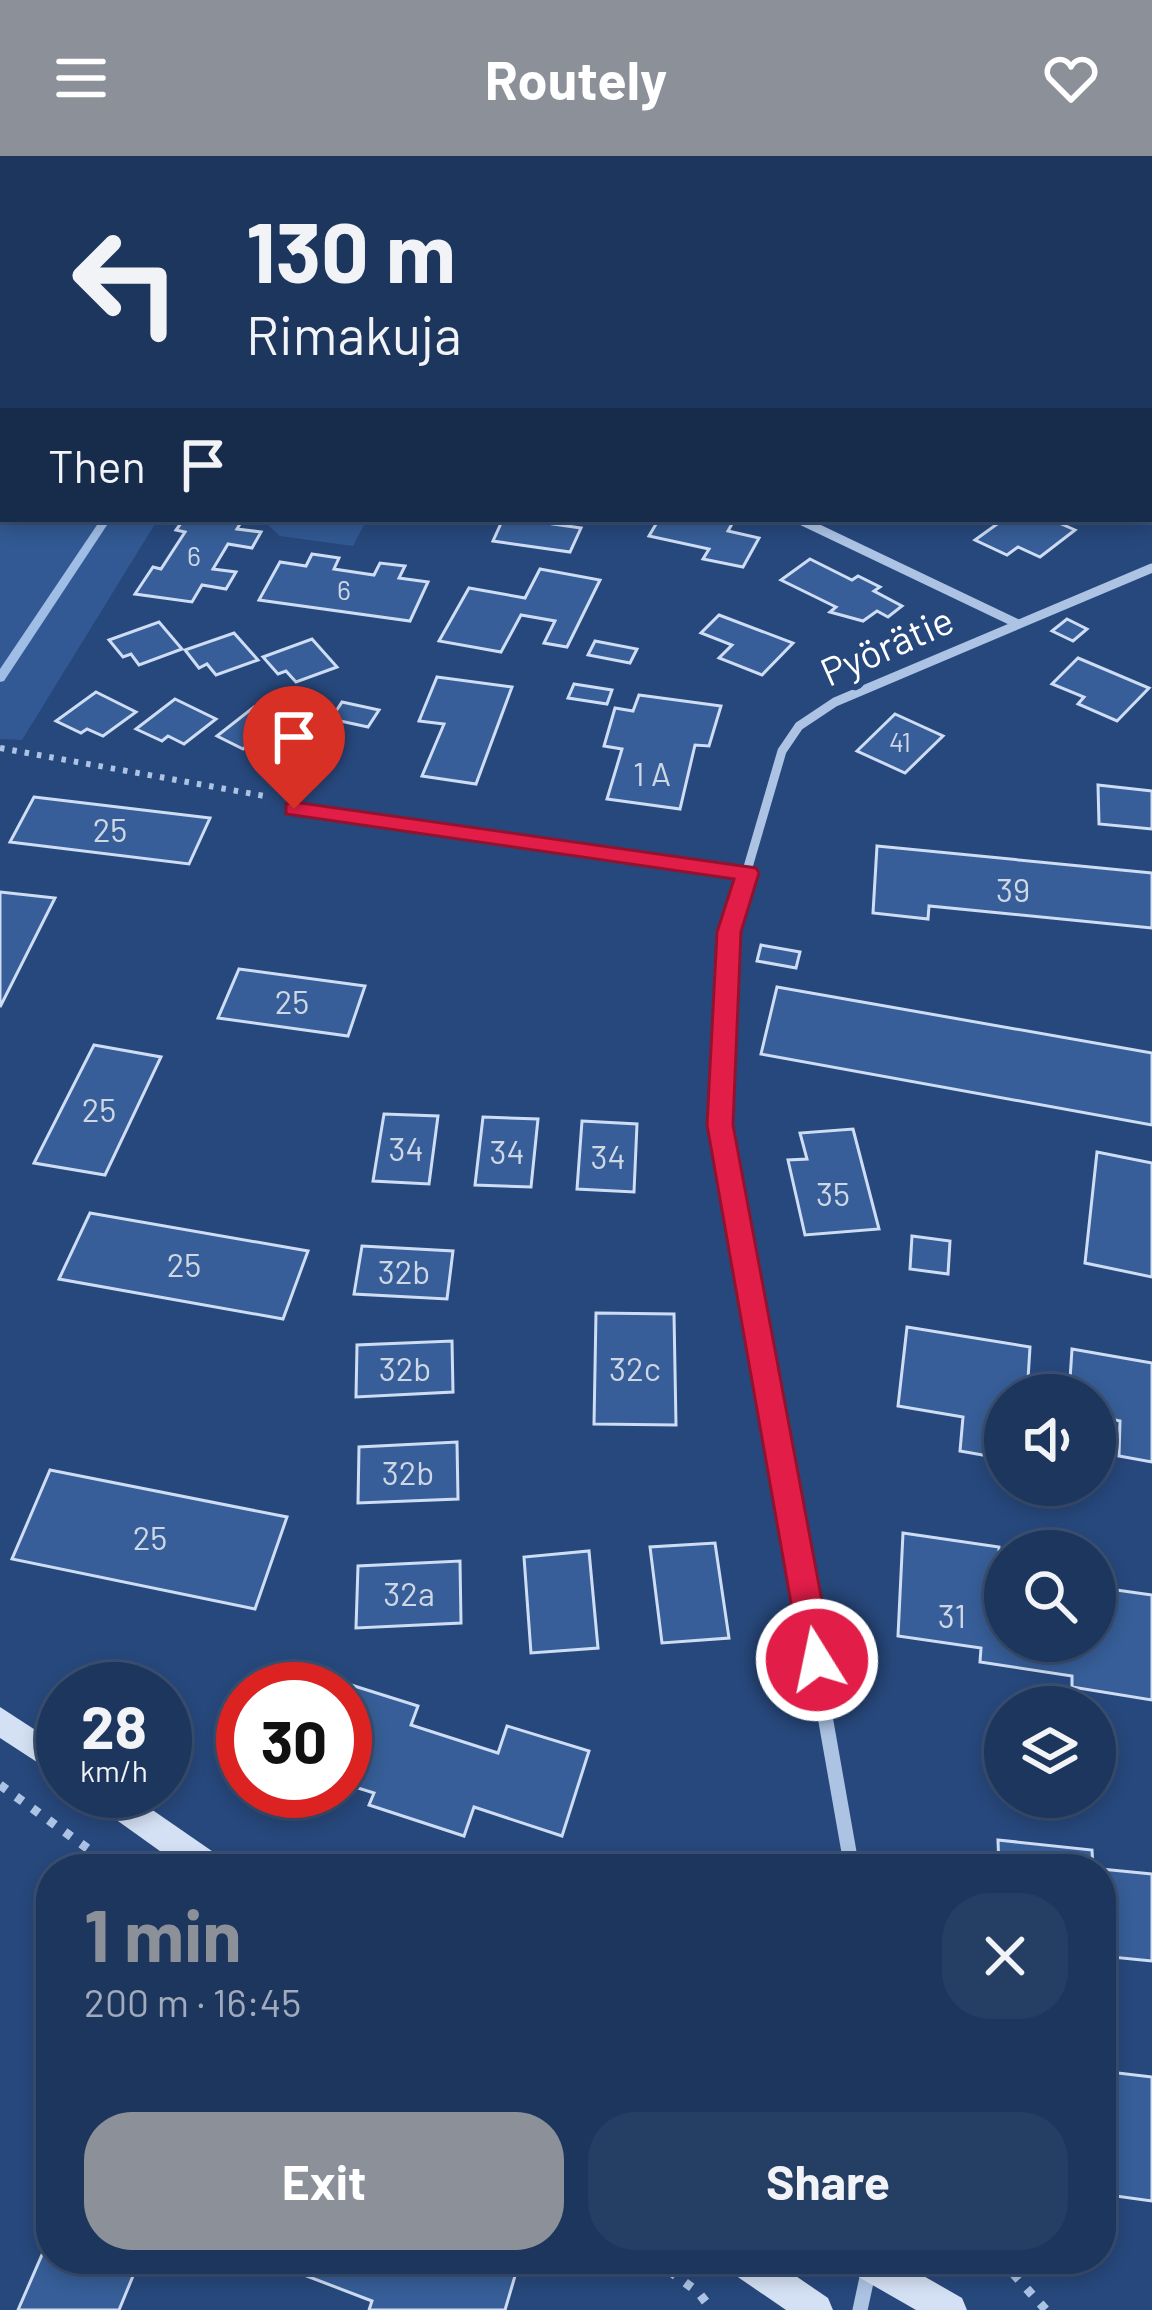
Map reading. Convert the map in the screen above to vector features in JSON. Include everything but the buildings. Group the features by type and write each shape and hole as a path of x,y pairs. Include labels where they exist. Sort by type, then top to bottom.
{"main road":[{"path":"0,1720 36,1746"},
{"path":"138,1818 190,1854"},
{"path":"763,2274 816,2310"},
{"path":"889,2274 950,2310"}],"street":[{"path":"804,522 1018,624"},
{"name":"Pyörätie","path":"849,1854 720,1125 729,932 782,751 799,726 835,702 1152,568"},
{"path":"294,809 748,873"},
{"path":"860,2310 865,2274"}],"path":[{"path":"0,748 262,794 294,809"},
{"path":"0,1785 95,1854"},
{"path":"673,2274 712,2310"},
{"path":"1014,2274 1046,2310"}],"shaded area":[{"path":"0,522 156,522 22,740 0,739"},
{"path":"271,522 365,522 353,546 280,536 269,526"}],"waterway":[{"path":"0,678 104,522"}],"route":[{"path":"294,809 748,873 729,932 720,1125 817,1660"}]}
